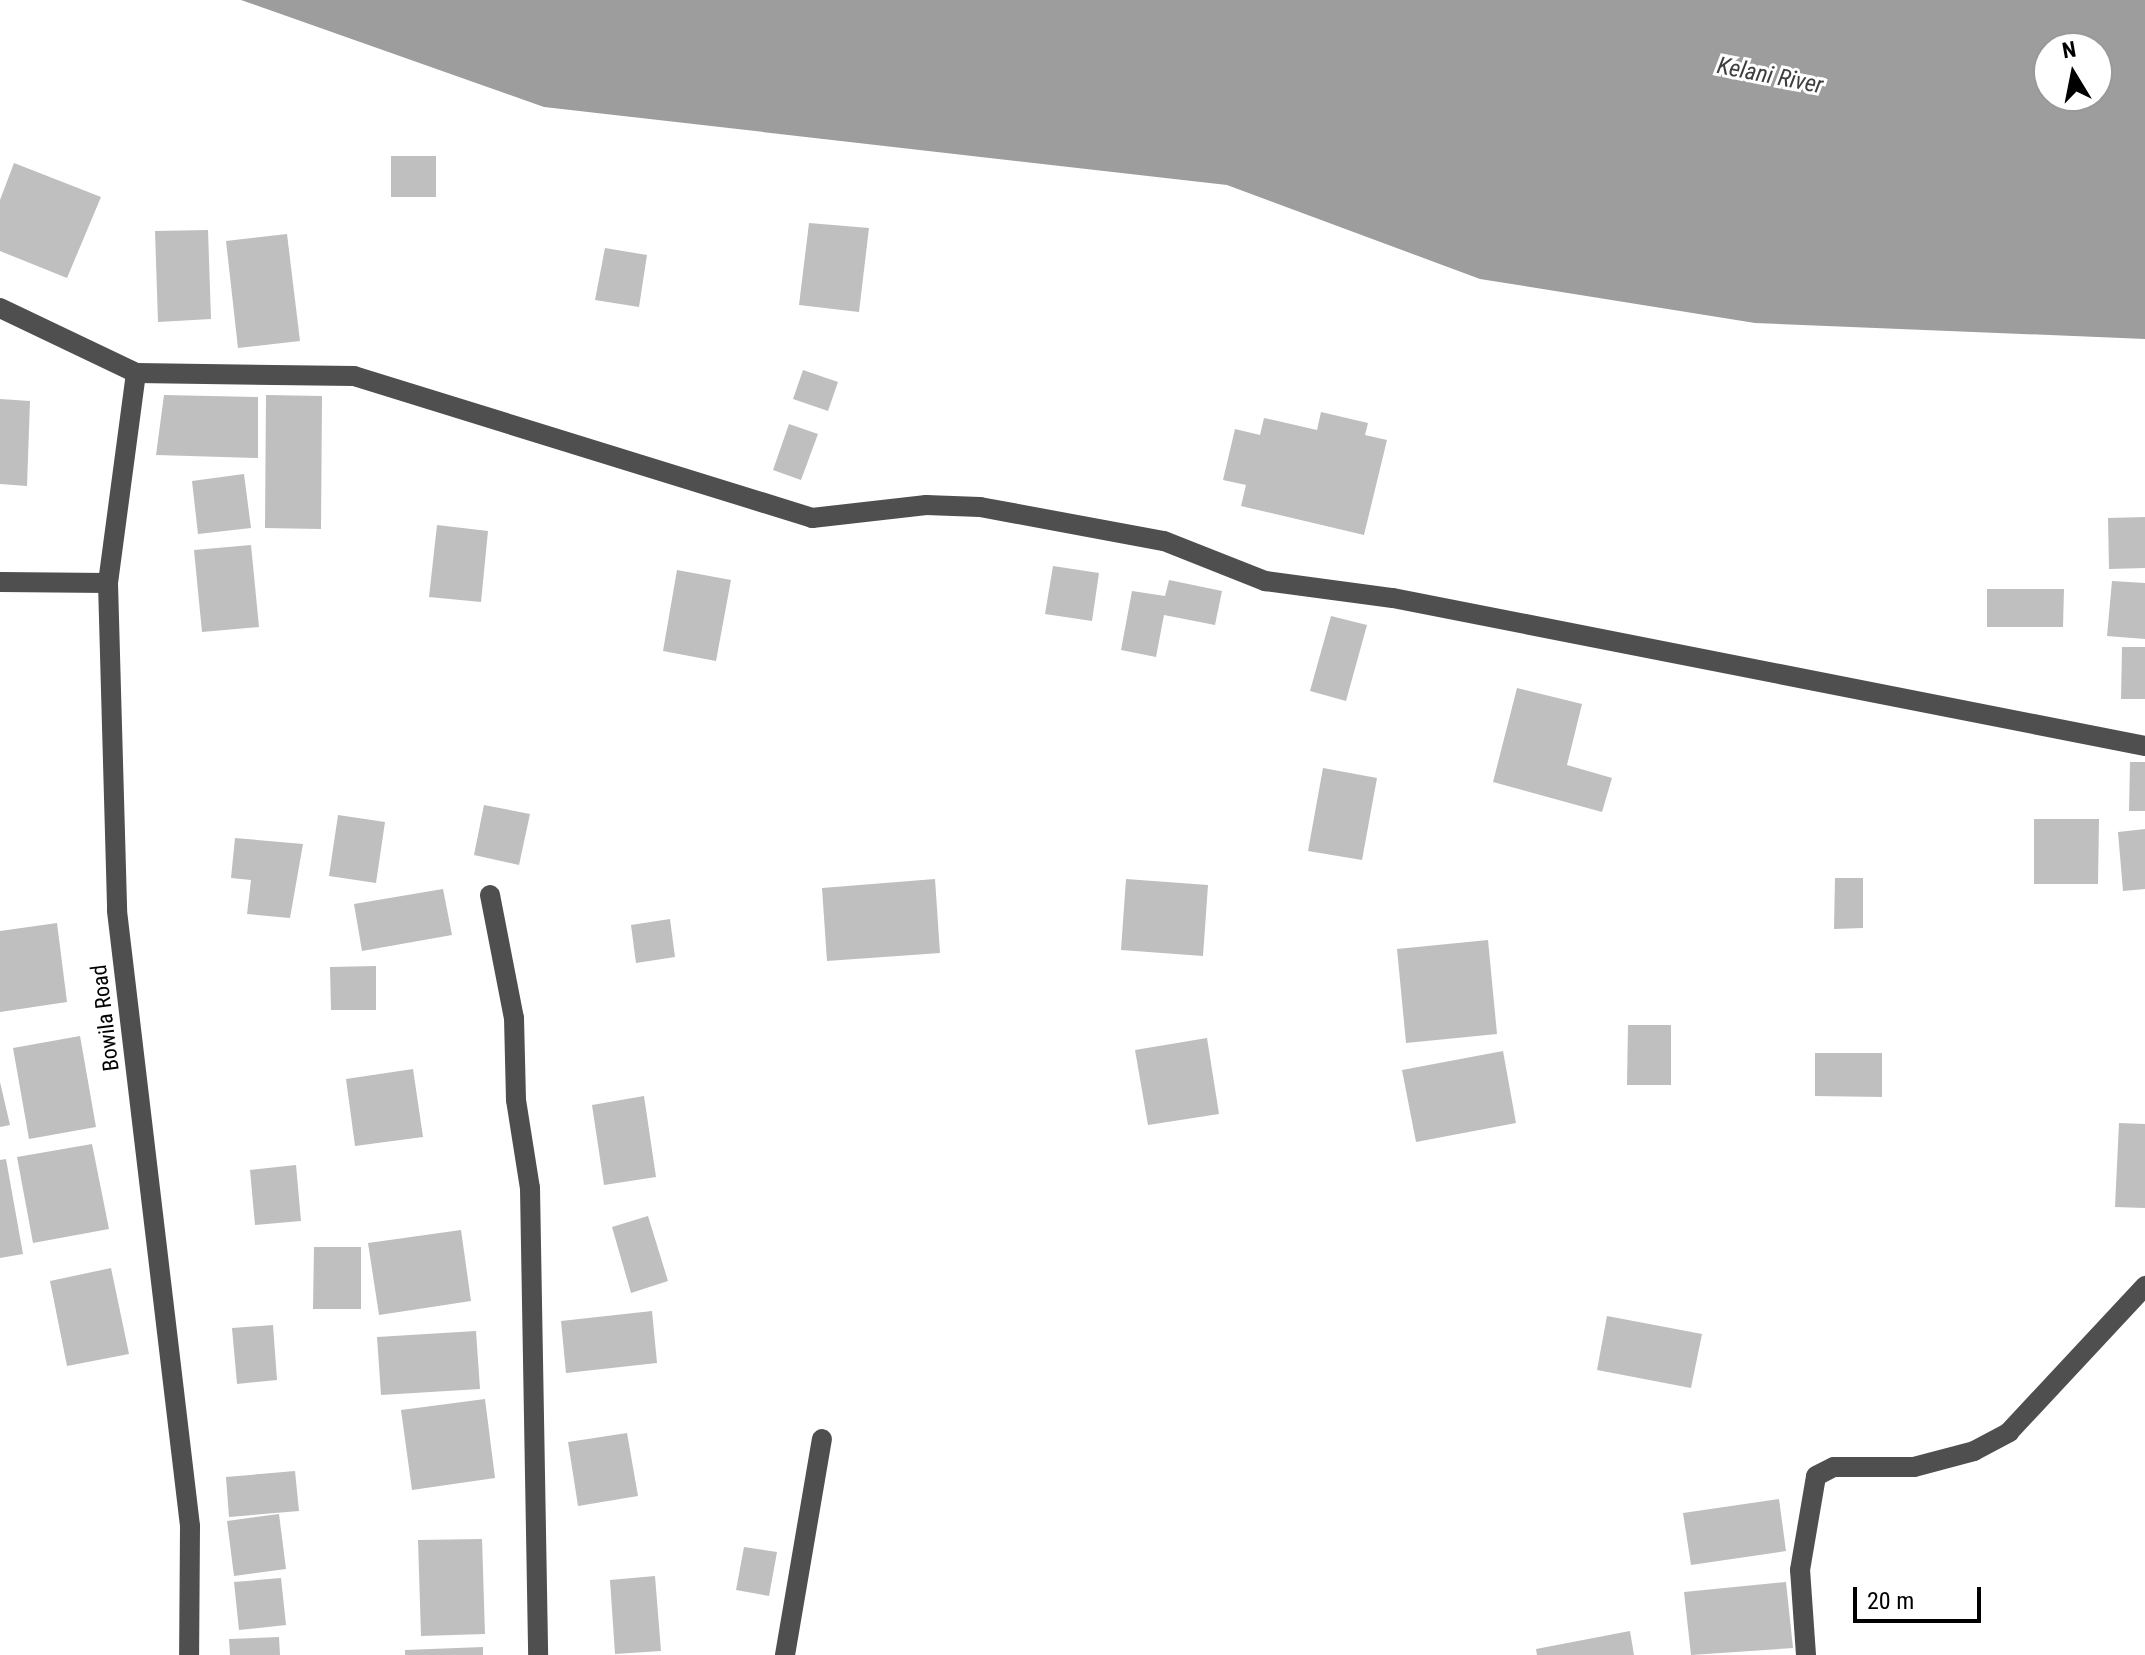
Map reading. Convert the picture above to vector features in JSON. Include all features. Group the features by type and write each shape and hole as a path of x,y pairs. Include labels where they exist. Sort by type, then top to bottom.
{"street":[{"path":"0,308 136,373 354,376 812,518 926,505 980,507 1164,541 1265,581 1393,598 2145,746"},
{"name":"Bowila Road","path":"136,373 108,583 117,911 190,1526 189,1655"},
{"path":"0,582 108,583"},
{"path":"490,895 514,1018 516,1100 530,1188 538,1655"},
{"path":"1806,1655 1800,1570 1816,1476 1834,1467 1914,1467 1974,1451 2009,1432 2145,1286"},
{"path":"785,1655 822,1439"}],"water":[{"name":"Kelani River","path":"241,0 2145,0 2145,339 1755,323 1480,279 1227,185 544,107"}],"building":[{"path":"391,156 436,156 436,197 391,197"},
{"path":"14,163 101,197 67,278 0,251 0,200"},
{"path":"809,223 869,228 859,312 799,305"},
{"path":"208,230 211,319 158,322 155,231"},
{"path":"287,234 300,341 238,348 226,241"},
{"path":"605,248 647,255 639,307 595,300"},
{"path":"803,370 838,382 828,411 793,399"},
{"path":"164,395 258,397 258,458 156,455"},
{"path":"266,395 322,396 321,529 265,528"},
{"path":"0,399 30,401 27,486 0,484"},
{"path":"1321,412 1368,423 1365,435 1387,440 1364,535 1241,506 1246,485 1223,480 1235,429 1260,435 1264,418 1317,430"},
{"path":"789,424 818,434 801,480 773,470"},
{"path":"244,474 251,528 198,534 192,481"},
{"path":"2145,517 2145,568 2109,569 2108,518"},
{"path":"437,525 488,531 481,602 429,597"},
{"path":"251,545 259,627 202,632 194,550"},
{"path":"1053,566 1099,573 1092,621 1045,614"},
{"path":"677,570 731,580 716,661 663,651"},
{"path":"1169,580 1222,591 1215,625 1164,615 1156,657 1121,650 1132,591 1165,596"},
{"path":"2112,581 2145,583 2145,639 2107,636"},
{"path":"1987,589 2064,589 2063,627 1987,627"},
{"path":"1331,616 1367,625 1346,701 1310,691"},
{"path":"2122,647 2145,647 2145,699 2121,699"},
{"path":"1517,688 1582,704 1567,765 1612,778 1602,812 1493,782"},
{"path":"2130,762 2145,762 2145,811 2129,811"},
{"path":"1323,768 1377,778 1362,860 1308,851"},
{"path":"484,805 530,814 519,865 474,855"},
{"path":"338,815 385,822 376,883 329,876"},
{"path":"2034,819 2099,819 2098,884 2034,884"},
{"path":"2145,829 2145,889 2123,891 2118,832"},
{"path":"235,838 303,844 290,918 247,914 251,880 231,878"},
{"path":"1835,878 1863,878 1863,928 1834,929"},
{"path":"935,879 940,953 827,961 822,888"},
{"path":"1126,879 1208,885 1203,956 1121,950"},
{"path":"443,889 452,935 362,951 354,904"},
{"path":"670,919 675,957 636,963 631,925"},
{"path":"57,923 67,1002 0,1012 0,931"},
{"path":"1488,940 1497,1034 1406,1043 1397,949"},
{"path":"376,966 376,1010 331,1010 330,967"},
{"path":"1628,1025 1671,1025 1671,1085 1627,1085"},
{"path":"80,1036 96,1127 29,1139 13,1048"},
{"path":"1207,1038 1219,1114 1148,1125 1135,1050"},
{"path":"1503,1051 1516,1123 1416,1142 1402,1070"},
{"path":"1815,1053 1882,1053 1882,1097 1815,1096"},
{"path":"413,1069 423,1137 355,1146 346,1079"},
{"path":"0,1082 10,1125 0,1127"},
{"path":"644,1096 656,1177 604,1185 592,1105"},
{"path":"2119,1123 2145,1124 2145,1208 2115,1207"},
{"path":"92,1144 109,1229 33,1243 17,1157"},
{"path":"6,1159 23,1254 0,1258 0,1160"},
{"path":"296,1165 301,1221 255,1225 250,1170"},
{"path":"648,1216 668,1281 631,1293 612,1227"},
{"path":"461,1230 471,1301 379,1315 368,1243"},
{"path":"314,1247 361,1247 361,1309 313,1309"},
{"path":"111,1268 129,1354 67,1366 50,1281"},
{"path":"652,1311 657,1363 566,1373 561,1321"},
{"path":"1607,1316 1702,1334 1691,1388 1597,1370"},
{"path":"273,1325 277,1380 237,1384 232,1328"},
{"path":"476,1331 480,1389 381,1395 377,1337"},
{"path":"485,1399 495,1478 412,1490 401,1410"},
{"path":"627,1433 638,1496 578,1506 568,1442"},
{"path":"295,1471 299,1511 229,1517 226,1477"},
{"path":"1779,1499 1786,1551 1691,1565 1683,1513"},
{"path":"279,1514 286,1569 234,1576 227,1521"},
{"path":"482,1539 485,1634 421,1636 418,1540"},
{"path":"744,1547 777,1552 769,1596 736,1590"},
{"path":"655,1576 661,1651 615,1654 610,1580"},
{"path":"281,1578 286,1625 239,1630 234,1582"},
{"path":"1786,1582 1793,1648 1691,1655 1684,1592"},
{"path":"1630,1631 1634,1655 1537,1655 1536,1649"},
{"path":"279,1637 280,1655 230,1655 229,1639"},
{"path":"483,1647 483,1655 405,1655 405,1650"}]}
